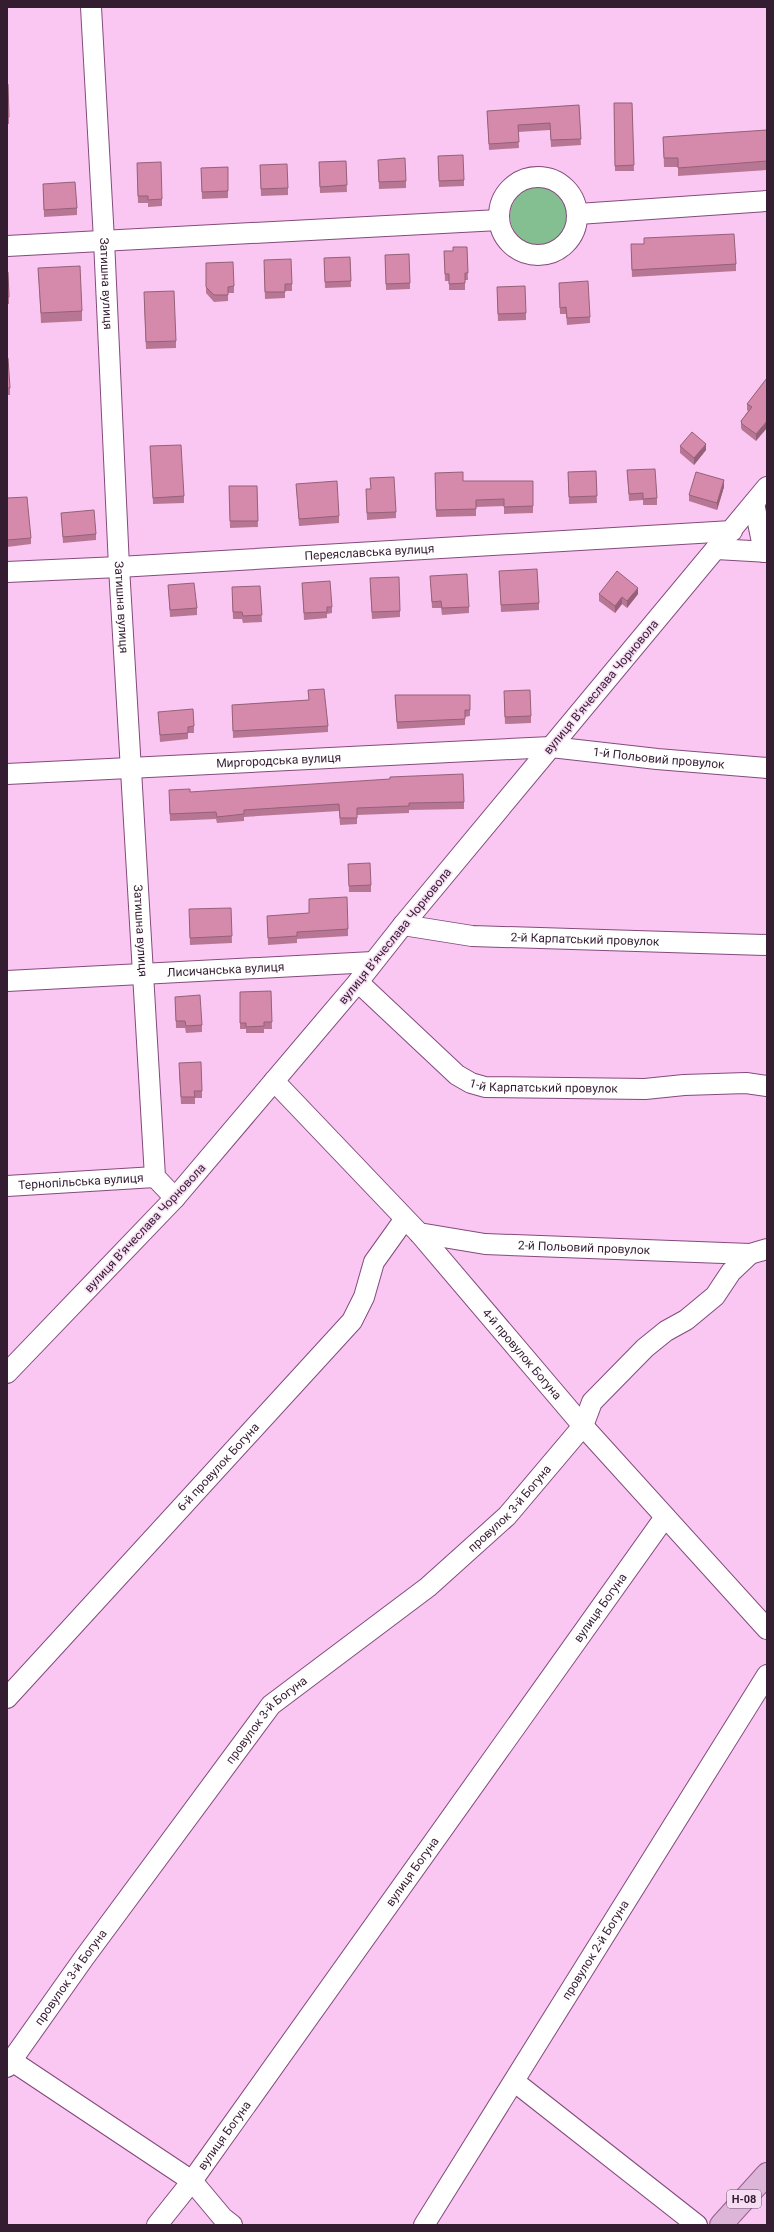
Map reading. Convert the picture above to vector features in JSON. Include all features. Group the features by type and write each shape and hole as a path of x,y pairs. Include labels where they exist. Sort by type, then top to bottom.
{"main road":[{"name":"Н-08","path":"721,2225 767,2174"}],"street":[{"name":"Затишна вулиця","path":"90,7 104,240 119,568 155,1177"},
{"path":"535,176 548,177 560,182 572,196 578,214 576,227 570,239 561,249 548,254 535,255 522,252 511,244 503,233 499,220 499,208 504,196 512,186 523,179 535,176"},
{"path":"578,214 767,201"},
{"path":"7,246 499,220"},
{"name":"вулиця Вʼячеслава Чорновола","path":"7,1373 175,1198 358,982 403,925 732,531 767,487"},
{"path":"716,550 765,552 754,503"},
{"name":"Переяславська вулиця","path":"7,572 119,568 732,531"},
{"name":"Миргородська вулиця","path":"7,774 551,746"},
{"name":"1-й Польовий провулок","path":"551,746 657,759 767,768"},
{"name":"2-й Карпатський провулок","path":"403,925 472,936 767,944"},
{"name":"Лисичанська вулиця","path":"7,981 373,962"},
{"name":"1-й Карпатський провулок","path":"358,982 457,1075 471,1083 485,1087 645,1089 684,1085 746,1083 767,1086"},
{"name":"4-й провулок Богуна","path":"274,1081 418,1234 583,1426 767,1629"},
{"path":"155,1177 175,1198"},
{"name":"Тернопільська вулиця","path":"7,1186 155,1177"},
{"name":"6-й провулок Богуна","path":"7,1698 352,1321 364,1296 374,1262 404,1220"},
{"name":"2-й Польовий провулок","path":"418,1234 485,1244 763,1251"},
{"name":"провулок 3-й Богуна","path":"10,2064 84,1958 271,1704 428,1588 507,1516 583,1426 592,1402 645,1348 666,1331 686,1320 714,1296 731,1272 763,1251"},
{"name":"вулиця Богуна","path":"157,2225 192,2181 665,1517"},
{"name":"провулок 2-й Богуна","path":"424,2225 515,2082 767,1675"},
{"path":"10,2064 192,2181 223,2218 232,2225"},
{"path":"515,2082 697,2225"}],"green space":[{"path":"533,187 545,187 560,195 568,210 568,222 560,237 545,245 533,245 518,237 510,222 510,210 518,195"}],"building":[{"path":"8,84 9,117 7,117"},
{"path":"614,103 632,103 634,165 615,166"},
{"path":"579,105 581,139 551,140 550,123 518,125 519,142 489,144 487,111"},
{"path":"767,130 767,161 678,168 678,158 664,158 663,137"},
{"path":"463,155 464,180 439,181 438,156"},
{"path":"405,158 406,181 379,182 378,160"},
{"path":"346,161 347,185 320,187 319,162"},
{"path":"161,162 162,199 148,200 148,196 138,196 137,163"},
{"path":"287,164 288,188 261,189 260,165"},
{"path":"228,167 228,191 202,192 201,168"},
{"path":"75,182 77,208 44,210 43,184"},
{"path":"734,234 736,264 632,270 631,244 644,244 644,238"},
{"path":"453,247 467,247 468,273 465,273 465,283 449,284 449,274 445,274 444,251 453,251"},
{"path":"409,254 410,283 386,284 385,255"},
{"path":"350,257 351,281 325,282 324,258"},
{"path":"291,259 292,284 285,284 285,292 265,292 264,260"},
{"path":"233,262 234,286 228,287 228,295 214,295 206,287 206,263"},
{"path":"80,266 82,311 41,313 38,268"},
{"path":"8,272 9,297 7,297"},
{"path":"588,281 590,317 567,318 566,307 560,308 559,283"},
{"path":"525,286 526,313 498,314 497,287"},
{"path":"174,291 176,341 146,342 144,292"},
{"path":"8,358 10,388 7,388"},
{"path":"767,378 767,421 756,434 742,424 741,421 752,407 747,404"},
{"path":"692,432 706,444 694,458 680,446"},
{"path":"181,445 184,496 153,498 150,446"},
{"path":"655,469 657,498 643,499 643,493 629,494 627,470"},
{"path":"596,471 597,496 569,497 568,472"},
{"path":"463,472 463,481 533,481 533,506 504,507 504,499 476,500 476,509 436,510 435,473"},
{"path":"696,472 724,480 717,503 689,495"},
{"path":"394,477 396,512 367,513 366,489 371,489 370,478"},
{"path":"337,481 339,516 299,519 296,484"},
{"path":"229,486 257,486 258,521 230,521"},
{"path":"27,497 31,538 7,540 7,498"},
{"path":"94,510 96,534 63,537 61,513"},
{"path":"537,569 539,603 501,605 499,571"},
{"path":"617,571 638,588 627,601 622,597 615,606 599,594"},
{"path":"467,574 469,607 442,608 441,601 432,602 430,576"},
{"path":"399,577 400,611 372,612 370,578"},
{"path":"330,581 332,607 327,607 327,612 304,613 302,583"},
{"path":"194,583 197,608 170,610 168,585"},
{"path":"260,586 262,615 243,616 242,612 233,612 232,587"},
{"path":"324,689 328,726 233,731 232,705 309,700 308,690"},
{"path":"530,690 531,716 505,717 504,691"},
{"path":"395,695 470,695 470,710 465,710 465,719 397,722"},
{"path":"193,709 194,726 188,727 188,733 160,735 158,712"},
{"path":"463,774 464,802 409,803 409,806 357,808 357,818 340,818 339,804 244,810 244,814 217,817 216,812 170,814 169,790 190,789 190,792 390,779 390,777"},
{"path":"370,863 371,885 349,886 348,864"},
{"path":"347,897 348,929 297,932 297,936 268,938 267,916 309,913 309,899"},
{"path":"231,908 232,936 190,938 189,909"},
{"path":"271,991 272,1022 264,1022 264,1026 246,1027 246,1023 240,1023 240,992"},
{"path":"200,995 202,1025 186,1026 185,1021 176,1021 175,997"},
{"path":"201,1062 202,1091 194,1091 195,1097 181,1097 179,1063"}]}
